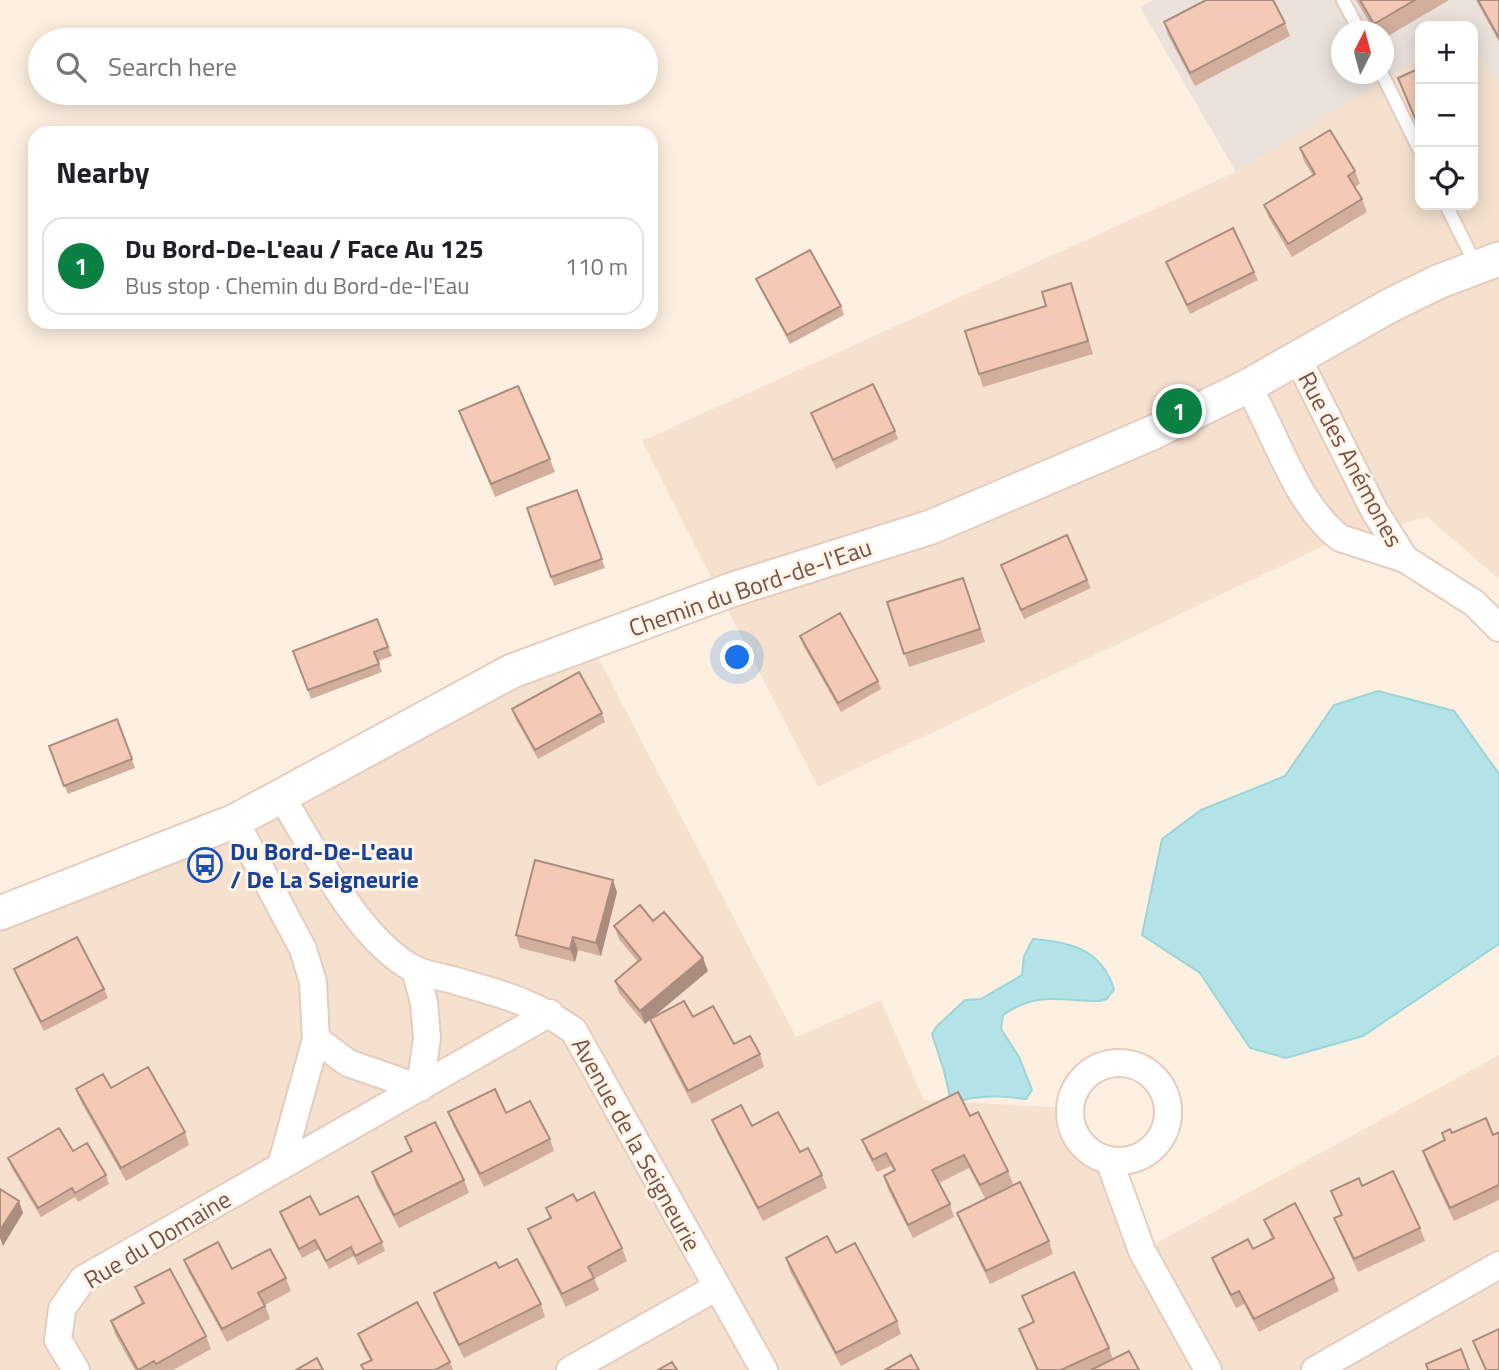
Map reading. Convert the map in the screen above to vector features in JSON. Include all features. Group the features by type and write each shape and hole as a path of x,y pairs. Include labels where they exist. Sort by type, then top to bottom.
{"street":[{"name":"Chemin du Bord-de-l'Eau","path":"0,913 235,821 512,671 731,590 931,527 1152,433 1248,386 1389,306 1488,263"},
{"name":"Rue des Anémones","path":"1297,358 1374,510 1405,559"},
{"name":"Rue des Anémones","path":"1248,386 1267,418 1297,484 1317,516 1331,531 1340,538 1405,559 1474,603 1499,628"},
{"name":"Avenue de la Seigneurie","path":"281,796 354,914 385,948 415,969 525,1001 550,1013 574,1031 764,1370"},
{"path":"235,821 303,949 313,982 316,1039 281,1166"},
{"path":"316,1039 348,1063 419,1088 427,1038 424,1003 415,969"},
{"name":"Rue du Domaine","path":"76,1370 58,1339 62,1309 83,1279 550,1013"},
{"path":"1109,1160 1142,1251 1208,1370"},
{"path":"1315,1370 1499,1265"},
{"path":"570,1370 717,1287"}],"lane":[{"path":"1343,0 1354,21"},
{"path":"1387,84 1418,147"},
{"path":"1450,210 1488,263"}],"shaded area":[{"path":"1154,0 1499,0 1499,84 1478,57 1478,21 1415,21 1415,61 1394,74 1394,21 1331,21 1331,84 1378,84 1236,172 1140,7"},
{"path":"1478,57 1499,84 1499,579 1427,517 1325,545 818,787 642,441 1236,172 1378,84 1394,84 1394,74 1415,61 1415,210 1478,210"},
{"path":"590,642 796,1037 881,1000 924,1100 1070,1108 1087,1149 1097,1156 1142,1251 1499,1055 1499,1370 0,1370 0,913"}],"water":[{"path":"1378,691 1454,711 1499,774 1499,944 1363,1036 1286,1058 1250,1048 1200,973 1142,935 1162,839 1201,810 1285,776 1334,705"},
{"path":"1033,939 1060,942 1093,956 1108,975 1114,989 1107,999 1100,1001 1038,1000 1003,1015 1001,1029 1019,1057 1032,1090 1026,1099 986,1097 951,1101 932,1034 965,1000 981,999 1022,975 1024,956"}],"building":[{"path":"1206,0 1273,0 1285,23 1190,73 1164,22"},
{"path":"1360,0 1415,0 1379,21 1372,21"},
{"path":"1478,0 1499,0 1499,38"},
{"path":"1415,70 1415,118 1398,78"},
{"path":"1330,130 1355,171 1348,176 1362,199 1288,244 1264,205 1315,174 1300,148"},
{"path":"1233,228 1254,272 1187,305 1166,262"},
{"path":"810,250 841,306 787,335 756,279"},
{"path":"1071,283 1088,341 979,374 965,331 1046,306 1042,292"},
{"path":"873,384 895,431 833,460 811,413"},
{"path":"518,386 550,459 491,484 459,411"},
{"path":"577,490 602,559 551,577 527,508"},
{"path":"1067,535 1087,580 1021,610 1001,565"},
{"path":"963,578 980,629 904,654 887,602"},
{"path":"840,613 878,681 838,703 800,636"},
{"path":"377,619 388,647 374,652 379,664 308,690 293,651"},
{"path":"579,672 602,713 535,750 512,709"},
{"path":"117,719 132,759 64,786 49,746"},
{"path":"535,860 613,880 596,943 573,937 570,949 516,935"},
{"path":"640,905 653,921 664,912 703,958 640,1011 615,981 641,959 614,926"},
{"path":"77,937 104,989 41,1022 14,969"},
{"path":"684,1001 693,1017 713,1006 734,1044 750,1036 760,1054 688,1091 650,1019"},
{"path":"148,1067 185,1132 121,1168 76,1089 103,1074 111,1088"},
{"path":"495,1089 506,1113 530,1101 550,1139 480,1174 448,1112"},
{"path":"958,1092 970,1116 978,1112 1008,1171 980,1185 964,1155 932,1170 950,1204 908,1225 884,1176 895,1170 886,1153 873,1160 862,1140"},
{"path":"741,1105 752,1126 778,1112 800,1152 808,1148 822,1175 758,1208 712,1120"},
{"path":"1486,1118 1493,1135 1499,1132 1499,1185 1450,1208 1423,1151 1445,1140 1442,1133 1450,1129 1452,1133"},
{"path":"435,1122 464,1180 394,1215 372,1172 412,1151 405,1137"},
{"path":"59,1128 73,1151 87,1143 106,1175 75,1193 72,1188 38,1208 8,1158"},
{"path":"1393,1171 1420,1228 1354,1259 1334,1218 1342,1215 1331,1191 1359,1178 1362,1186"},
{"path":"1020,1182 1049,1241 986,1271 957,1213"},
{"path":"0,1189 19,1201 0,1230"},
{"path":"594,1192 622,1248 588,1267 594,1278 562,1294 528,1229 551,1218 546,1208 573,1194 577,1201"},
{"path":"310,1196 320,1215 358,1196 382,1242 355,1256 351,1247 326,1261 315,1240 299,1249 280,1212"},
{"path":"1295,1203 1334,1278 1254,1319 1239,1291 1231,1295 1212,1258 1248,1239 1253,1249 1274,1238 1264,1220"},
{"path":"827,1236 836,1253 855,1243 897,1321 836,1353 786,1258"},
{"path":"218,1242 232,1269 270,1249 286,1278 258,1293 265,1306 222,1329 184,1260"},
{"path":"517,1259 541,1304 459,1345 434,1293 496,1262 499,1268"},
{"path":"170,1269 206,1336 156,1364 154,1361 138,1370 111,1321 144,1303 135,1287"},
{"path":"1074,1272 1109,1348 1061,1370 1038,1370 1019,1329 1034,1322 1022,1296"},
{"path":"417,1302 450,1362 435,1370 364,1370 361,1365 372,1360 358,1334"},
{"path":"1499,1329 1499,1370 1486,1370 1473,1341"},
{"path":"1461,1349 1469,1370 1428,1370 1426,1364"},
{"path":"1129,1351 1139,1370 1091,1370"},
{"path":"911,1355 919,1370 885,1370"},
{"path":"317,1358 323,1370 296,1370"},
{"path":"672,1362 677,1370 658,1370"}],"place":[{"name":"Du Bord-De-L'eau / Face Au 125","path":"1179,411"},
{"name":"Du Bord-De-L'eau / De La Seigneurie","path":"205,865"}]}
